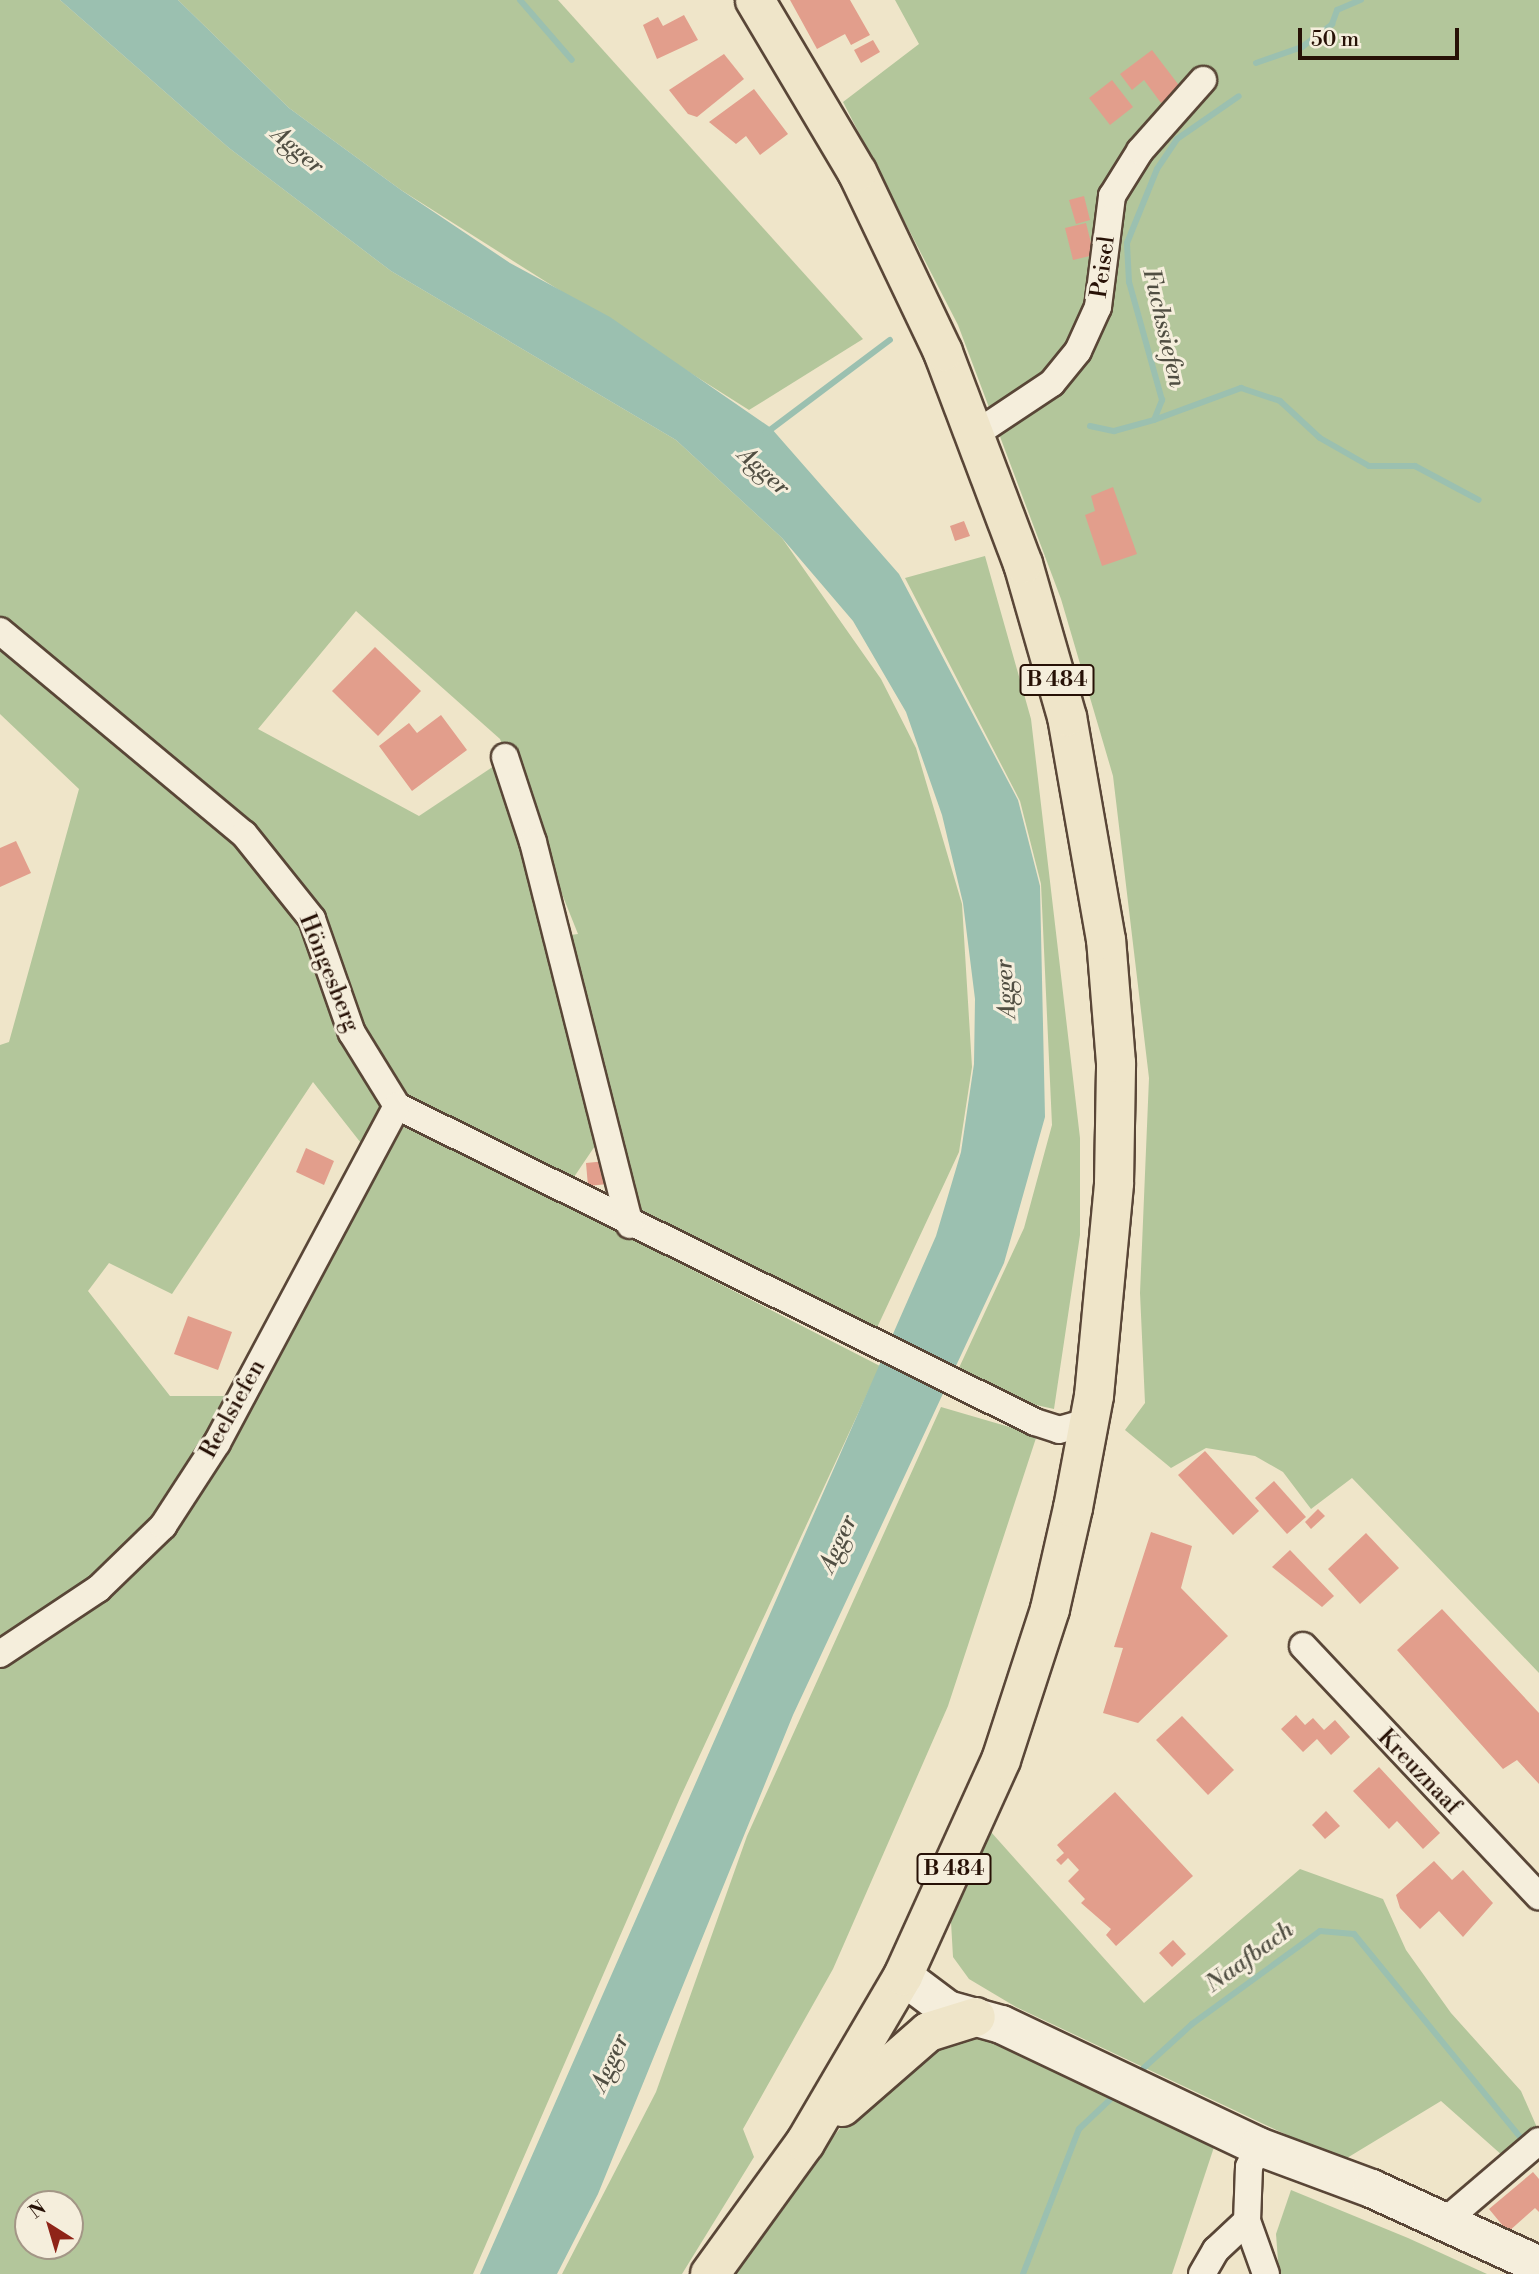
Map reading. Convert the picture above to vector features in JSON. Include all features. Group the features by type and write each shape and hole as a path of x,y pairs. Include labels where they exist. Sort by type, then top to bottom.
{"main road":[{"name":"B 484","path":"710,2274 805,2143 903,1976 1001,1760 1050,1609 1090,1421 1114,1183 1116,1063 1106,940 1067,717 977,433 857,172 755,0"},
{"path":"805,2143 886,2064 928,2032 988,2020"}],"street":[{"name":"Peisel","path":"977,433 1052,383 1078,351 1098,307 1112,196 1140,151 1203,80"},
{"name":"Höngesberg","path":"0,631 244,834 312,919 352,1032 397,1106"},
{"path":"505,757 533,842 630,1225"},
{"path":"397,1106 541,1182 1014,1412 1059,1430 1090,1421"},
{"name":"Reelsiefen","path":"0,1654 98,1589 163,1525 217,1443 397,1106"},
{"name":"Kreuznaaf","path":"1303,1646 1539,1896"},
{"path":"1482,1811 1488,1844"},
{"path":"903,1976 947,2009 988,2020 1258,2146 1539,2265"},
{"path":"1443,2223 1508,2163 1539,2141"},
{"path":"1258,2146 1249,2167 1247,2221 1266,2274"},
{"path":"1202,2274 1216,2250 1247,2221"}],"shaded area":[{"path":"0,0 60,0 229,148 391,271 676,440 782,538 881,679 916,748 962,904 972,1067 959,1152 875,1332 638,1212 563,936 578,934 500,739 356,611 258,729 419,816 497,764 599,1140 574,1177 404,1095 402,1121 880,1366 680,1798 473,2274 0,2274 0,1045 9,1042 79,789 0,714","holes":["313,1082 379,1166 258,1396 170,1396 88,1291 109,1263 172,1294"]},
{"path":"178,0 558,0 863,339 749,410 401,190 289,108"},
{"path":"895,0 1539,0 1539,1673 1352,1478 1311,1509 1283,1472 1255,1456 1206,1448 1171,1468 1125,1430 1145,1403 1140,1293 1149,1078 1113,776 1061,599 958,325 843,102 919,44"},
{"path":"985,556 1031,719 1080,1138 1080,1235 1054,1409 1018,1401 958,1370 1024,1228 1052,1125 1041,884 1020,801 905,578"},
{"path":"941,1407 1037,1435 948,1706 833,1969 743,2129 754,2157 682,2274 562,2274 656,2092 747,1836"},
{"path":"991,1832 1144,2003 1300,1869 1383,1899 1406,1950 1451,2013 1521,2091 1539,2132 1503,2156 1441,2101 1342,2161 1016,2007 969,1979 953,1957 951,1922"},
{"path":"948,2035 1007,2041 1217,2138 1172,2274 724,2274 842,2126 914,2051"},
{"path":"1291,2190 1487,2274 1279,2274 1276,2234"}],"water":[{"name":"Agger","path":"60,0 178,0 289,108 401,190 510,263 610,317 771,428 899,574 1018,800 1040,886 1045,1117 1004,1263 793,1715 598,2194 557,2274 480,2274 936,1236 961,1152 974,1064 975,999 963,903 942,815 906,712 853,621 782,538 676,440 391,271 229,148"}],"building":[{"path":"790,0 850,0 870,35 851,45 845,34 817,49"},
{"path":"684,15 698,40 657,59 643,25 658,17 663,26"},
{"path":"873,40 880,52 861,63 854,50"},
{"path":"1152,50 1181,88 1161,103 1144,80 1132,90 1120,74"},
{"path":"724,54 744,79 697,117 688,114 669,90"},
{"path":"1112,80 1133,107 1110,125 1089,98"},
{"path":"754,89 788,134 760,155 746,136 736,144 709,122"},
{"path":"1084,196 1090,220 1076,224 1069,200"},
{"path":"1086,223 1094,255 1073,260 1065,228"},
{"path":"1113,487 1137,554 1102,566 1085,515 1095,511 1091,496"},
{"path":"964,521 970,536 955,541 950,526"},
{"path":"375,647 421,691 378,736 332,691"},
{"path":"441,715 467,750 412,791 379,746 409,723 417,733"},
{"path":"16,841 31,873 0,887 0,848"},
{"path":"306,1148 334,1161 324,1185 296,1172"},
{"path":"606,1161 608,1184 588,1186 586,1163"},
{"path":"188,1316 232,1332 218,1370 174,1354"},
{"path":"1205,1451 1259,1511 1233,1535 1178,1475"},
{"path":"1274,1481 1306,1517 1287,1534 1255,1498"},
{"path":"1318,1509 1325,1516 1311,1529 1305,1522"},
{"path":"1151,1532 1192,1546 1181,1588 1228,1636 1138,1723 1103,1713 1123,1648 1114,1647"},
{"path":"1366,1533 1399,1568 1360,1604 1328,1569"},
{"path":"1290,1550 1334,1596 1322,1607 1272,1567"},
{"path":"1442,1609 1539,1713 1539,1784 1517,1760 1503,1769 1397,1650"},
{"path":"1296,1715 1305,1725 1313,1718 1324,1730 1335,1720 1350,1737 1331,1755 1317,1739 1303,1752 1281,1729"},
{"path":"1182,1716 1234,1770 1208,1795 1156,1740"},
{"path":"1379,1767 1440,1833 1423,1849 1397,1821 1389,1829 1353,1791"},
{"path":"1115,1792 1193,1876 1116,1946 1106,1935 1111,1929 1081,1903 1085,1899 1068,1881 1079,1870 1068,1858 1061,1865 1056,1860 1064,1853 1057,1845"},
{"path":"1326,1811 1340,1826 1325,1839 1312,1825"},
{"path":"1434,1861 1452,1880 1463,1870 1493,1903 1463,1937 1439,1911 1420,1929 1400,1908 1396,1895"},
{"path":"1173,1940 1186,1954 1172,1967 1159,1953"},
{"path":"1533,2172 1539,2179 1539,2212 1535,2208 1508,2232 1489,2209"}],"waterway":[{"path":"520,0 572,60"},
{"name":"Fuchssiefen","path":"1256,63 1302,47 1332,24 1337,10 1361,0"},
{"name":"Fuchssiefen","path":"1090,426 1114,431 1154,420 1162,400 1129,282 1127,243 1157,169 1177,139 1239,96"},
{"path":"766,433 890,340"},
{"path":"1154,420 1241,388 1280,401 1320,438 1369,466 1415,466 1479,500"},
{"name":"Naafbach","path":"1136,2075 1192,2024 1320,1931 1354,1934 1525,2143"},
{"name":"Naafbach","path":"1023,2274 1079,2129 1118,2092"}]}
